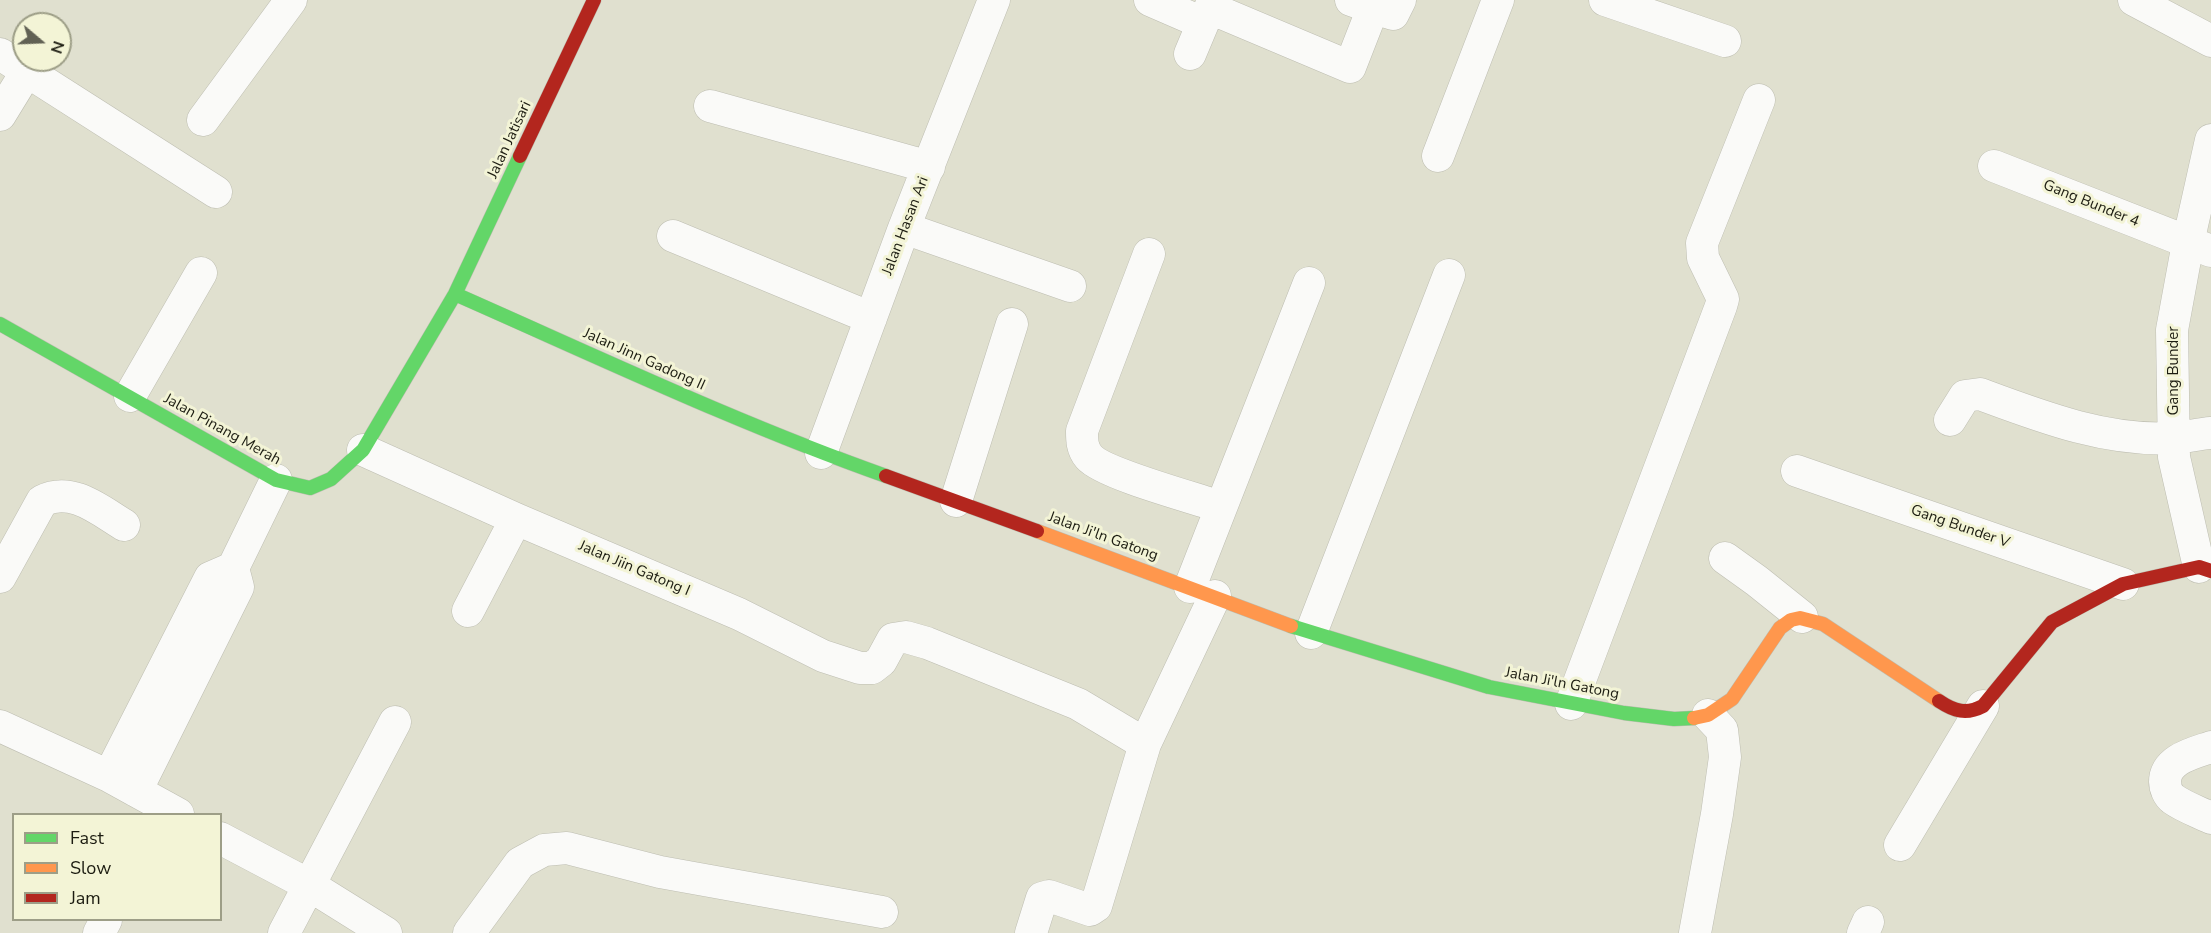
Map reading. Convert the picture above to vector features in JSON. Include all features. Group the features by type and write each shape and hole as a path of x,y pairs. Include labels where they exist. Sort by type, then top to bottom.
{"street":[{"path":"203,120 291,0"},
{"name":"Jalan Jatisari","path":"455,294 594,0"},
{"name":"Jalan Hasan Ari","path":"821,453 904,228 994,0"},
{"path":"1150,0 1209,10 1350,67 1375,3"},
{"path":"1438,156 1498,0"},
{"path":"1605,0 1725,41"},
{"path":"2134,0 2211,41"},
{"path":"1190,54 1209,10"},
{"path":"0,115 26,72"},
{"path":"29,72 216,192"},
{"path":"1570,704 1721,306 1723,299 1703,258 1702,243 1759,100"},
{"path":"710,106 929,167"},
{"name":"Gang Bunder","path":"2205,569 2174,457 2172,330 2199,247 2210,150"},
{"name":"Gang Bunder 4","path":"1994,166 2199,247"},
{"path":"904,228 1070,286"},
{"path":"673,236 871,318"},
{"path":"1149,254 1082,430 1082,445 1089,457 1107,469 1221,507"},
{"path":"129,396 201,273"},
{"path":"1311,633 1449,275"},
{"path":"1031,933 1042,898 1049,896 1090,910 1096,906 1145,744 1202,591 1221,507 1309,283"},
{"name":"Jalan Pinang Merah","path":"0,324 276,480 310,488 332,479 363,450 455,294"},
{"name":"Jalan Jinn Gadong II","path":"455,294 701,403 821,453"},
{"path":"956,501 1012,324"},
{"path":"1950,420 1965,396 1980,394 2082,428 2144,437 2174,438 2211,432"},
{"name":"Jalan Jiin Gatong I","path":"363,450 516,519 739,614 823,656 860,668 873,668 881,661 893,639 906,637 927,643 1078,704 1145,744"},
{"name":"Jalan Ji'ln Gatong","path":"821,453 1202,591 1311,633 1489,687 1570,704 1674,719 1708,715 1732,699 1780,628 1791,619 1802,617"},
{"name":"Gang Bunder V","path":"1797,471 2123,584"},
{"path":"109,776 210,578 233,568 276,480"},
{"path":"0,577 42,501 51,496 73,496 124,525"},
{"path":"468,611 516,519"},
{"path":"1725,558 1802,617 1823,624 1953,711 1972,712 1983,706"},
{"path":"136,792 238,587 233,568"},
{"path":"1900,845 1983,706 2052,622 2123,584 2205,569"},
{"path":"1695,933 1725,757 1722,730 1708,715"},
{"path":"284,933 395,722"},
{"path":"0,726 109,776 167,812"},
{"path":"2211,747 2180,758 2170,768 2165,778 2166,789 2171,798 2211,818"},
{"path":"222,838 309,885 386,933"},
{"path":"469,933 520,863 544,850 567,848 660,872 882,912"}],"traffic: fast":[{"path":"0,324 276,480 310,488 331,479 363,450 455,294 520,156"},
{"path":"455,294 723,412 886,476"},
{"path":"1291,626 1489,687 1624,713 1674,719 1694,718"}],"traffic: slow":[{"path":"1037,531 1291,626"},
{"path":"1694,718 1708,715 1732,699 1780,628 1791,620 1800,618 1823,624 1939,701"}],"traffic: jam":[{"path":"520,156 594,0"},
{"path":"886,476 1037,531"},
{"path":"1939,701 1960,711 1983,706 2052,622 2123,584 2199,567 2211,571"}]}
